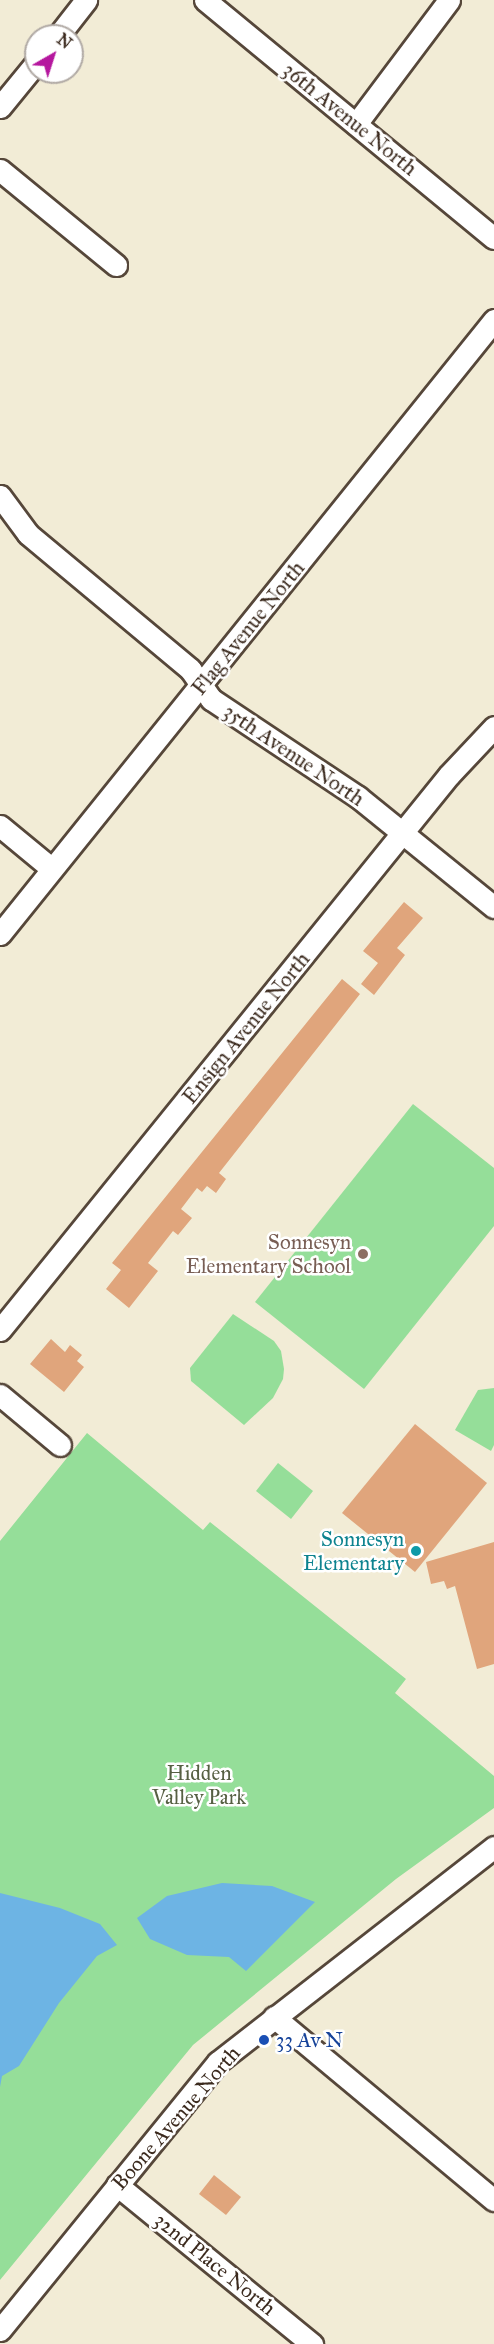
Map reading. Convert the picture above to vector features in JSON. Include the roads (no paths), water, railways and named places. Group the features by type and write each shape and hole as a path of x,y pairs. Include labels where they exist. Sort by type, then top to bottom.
{"street":[{"path":"67,24 86,0"},
{"name":"36th Avenue North","path":"205,0 494,238"},
{"path":"356,124 403,66 449,0"},
{"path":"0,107 24,78"},
{"path":"0,170 116,265"},
{"name":"Flag Avenue North","path":"0,934 494,320"},
{"name":"35th Avenue North","path":"0,496 28,534 190,669 211,699 358,797 494,907"},
{"name":"Ensign Avenue North","path":"0,1330 449,775 494,728"},
{"path":"0,826 52,869"},
{"path":"0,1395 60,1445"},
{"name":"Boone Avenue North","path":"0,2330 218,2062 494,1847"},
{"path":"274,2017 494,2200"},
{"name":"32nd Place North","path":"117,2185 304,2341"}],"water":[{"path":"222,1883 272,1886 315,1902 246,1971 229,1957 187,1955 150,1939 137,1918 167,1896"},
{"path":"0,1893 60,1908 100,1924 117,1945 97,1956 59,2003 19,2066 2,2076 0,2087"}],"place":[{"name":"Sonnesyn Elementary School","path":"363,1254"},
{"name":"Sonnesyn Elementary","path":"416,1551"},
{"name":"33 Av N","path":"264,2040"}],"park label":[{"name":"Hidden Valley Park","path":"199,1785"}]}
